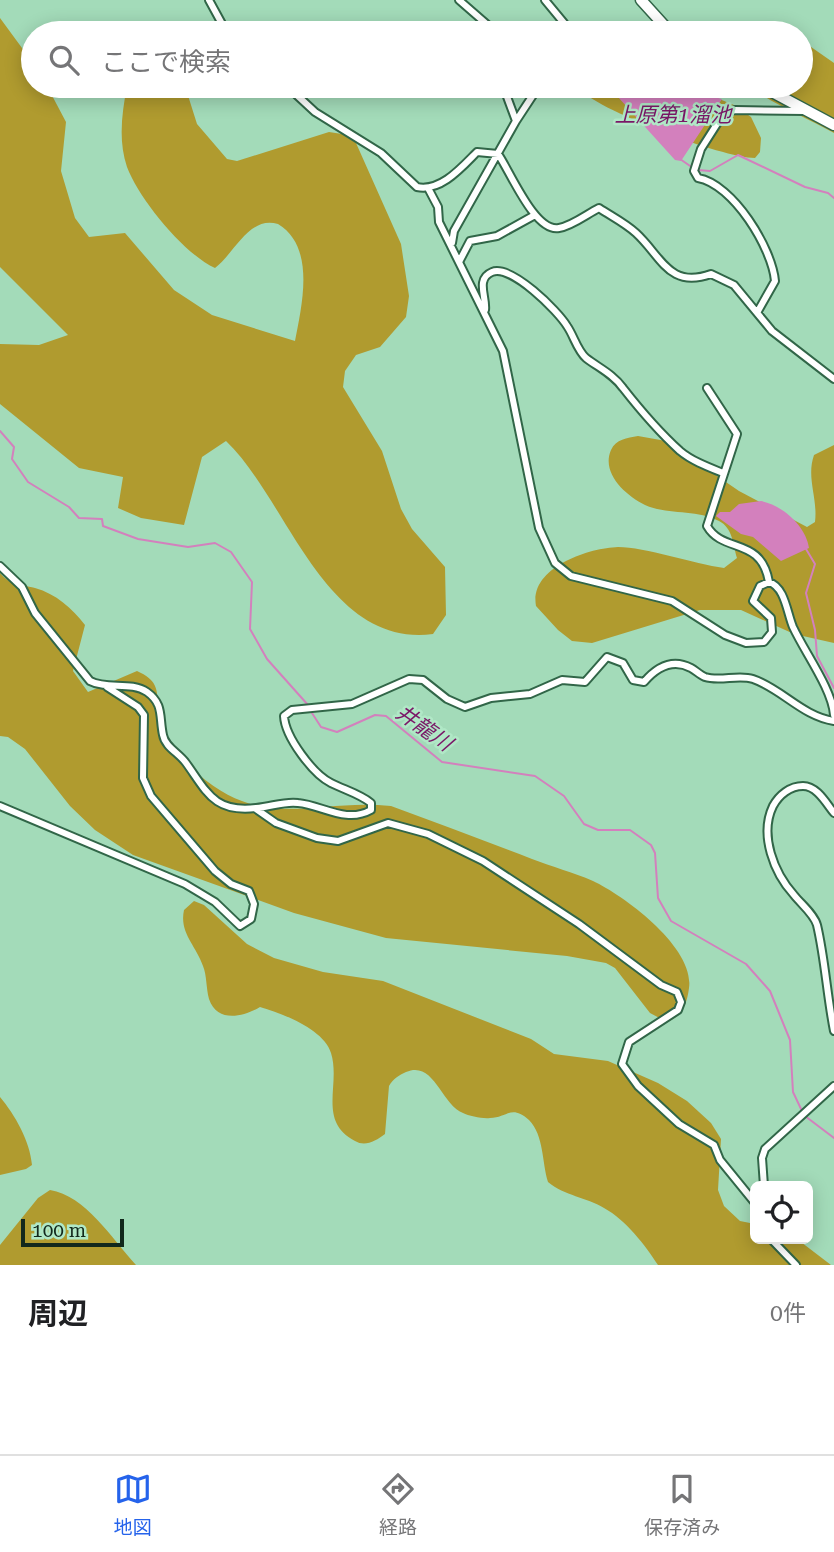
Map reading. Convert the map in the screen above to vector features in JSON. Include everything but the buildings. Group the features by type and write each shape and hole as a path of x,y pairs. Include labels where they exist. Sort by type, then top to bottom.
{"main road":[{"path":"641,0 660,21"},
{"path":"784,98 834,125"}],"street":[{"path":"209,0 220,21"},
{"path":"458,0 483,21"},
{"path":"545,0 562,21"},
{"path":"300,98 315,112 381,153 413,184 428,188 457,173 477,152 498,154"},
{"path":"507,98 516,121"},
{"path":"452,245 454,231 531,98"},
{"path":"758,311 775,281 756,227 714,184 698,178 694,169 701,149 724,113 735,110 807,110"},
{"path":"498,154 535,215 550,227 558,229 598,208 635,232 662,263 683,279 695,280 711,274 734,285 772,331 834,379"},
{"path":"428,188 438,207 439,222 503,351 539,528 555,563 571,576 672,601 725,635 757,644 769,637 773,626 768,614 753,601 760,586 769,582"},
{"path":"458,262 470,241 497,236 535,215"},
{"path":"485,310 482,289 487,275 493,271 503,272 535,289 567,324 580,350 623,387 645,417 689,457 723,473"},
{"path":"707,388 737,434 707,526 723,540 751,550 767,570 769,582 782,592 786,611 800,642 833,700 834,715"},
{"path":"0,566 22,587 35,613 90,681 105,686 145,691 160,708 166,743 186,762 210,798 221,805 254,808 286,802 301,803 336,814 364,814 370,810 371,803 365,798 328,782 310,763 289,732 285,716 292,710 352,704 409,679 422,680 447,699 465,707 491,698 530,694 562,680 584,682 607,657 623,663 633,680 644,682 663,665 681,664 704,677 749,678 763,683 793,705 821,719 834,721"},
{"path":"0,806 185,884 215,902 240,926 251,919 254,904 248,891 231,884 215,872 151,796 144,778 144,715 138,707 105,686"},
{"path":"834,813 818,793 806,786 794,787 776,801 769,814 768,832 774,866 780,879 816,921 834,1031"},
{"path":"254,808 276,822 317,838 338,841 388,823 428,834 484,861 579,924 661,985 677,992 681,1002 678,1010 629,1042 622,1064 638,1086 678,1124 714,1145 720,1160 750,1196"},
{"path":"764,1181 762,1157 765,1149 834,1086"},
{"path":"776,1244 796,1265"}],"shaded area":[{"path":"0,18 21,47 21,98 53,98 66,122 61,171 75,218 89,237 125,233 174,290 212,315 295,341 303,294 302,262 298,247 290,234 278,224 268,223 250,230 215,268 190,251 152,209 127,167 122,137 125,98 189,98 197,124 227,159 237,161 329,132 342,134 356,143 401,244 409,296 406,317 380,347 356,355 345,371 343,387 382,451 401,509 412,529 445,567 446,615 433,634 396,632 364,618 336,595 312,565 248,467 226,441 202,457 184,525 141,518 118,508 123,477 79,468 0,404 0,344 39,345 68,335 0,267"},
{"path":"813,48 834,63 834,133 767,98 813,98"},
{"path":"591,98 717,98 734,105 751,117 761,138 760,152 755,158 716,150 661,131"},
{"path":"638,436 666,441 739,491 807,527 815,522 811,472 814,455 834,445 834,643 794,634 741,610 700,610 592,643 572,641 558,630 536,606 536,593 551,571 577,556 618,547 724,568 737,558 730,532 724,524 710,517 645,505 617,482 609,467 611,450 619,441"},
{"path":"0,573 12,582 57,598 85,625 73,671 88,692 137,671 147,676 156,688 158,719 168,742 176,754 222,792 268,808 391,806 593,881 639,911 670,941 688,973 689,988 683,1009 667,1022 650,1013 615,968 606,963 567,956 386,938 294,913 133,855 95,830 70,806 25,749 8,737 0,736"},
{"path":"194,901 204,905 247,944 274,958 323,972 383,981 531,1039 554,1054 608,1061 658,1083 687,1101 711,1123 721,1139 718,1190 724,1206 740,1221 750,1223 750,1244 804,1244 831,1265 658,1265 620,1219 597,1204 548,1182 540,1141 534,1126 523,1115 513,1112 487,1118 463,1113 455,1108 424,1072 416,1070 401,1074 389,1086 385,1134 370,1142 355,1141 343,1133 333,1113 333,1065 327,1044 301,1023 260,1007 231,1016 218,1012 209,999 203,966 184,926 184,910"},
{"path":"0,1097 21,1129 32,1165 0,1175"},
{"path":"50,1190 75,1200 87,1209 136,1265 0,1265 0,1245 38,1198"}],"water":[{"name":"上原第1溜池","path":"619,98 722,99 681,161 675,160"},
{"path":"761,501 777,507 792,518 803,532 809,548 781,561 753,537 741,534 716,516 720,512 730,512 739,504"}],"waterway":[{"path":"698,170 710,171 738,155 805,187 828,193 834,198"},
{"path":"680,159 693,168"},
{"name":"井龍川","path":"0,431 14,447 12,459 28,482 69,507 79,518 102,519 103,526 138,539 188,547 215,543 231,552 252,582 250,629 267,659 308,705"},
{"path":"806,549 815,564 806,593 815,630 817,656 834,688"},
{"name":"井龍川","path":"310,710 321,727 337,732 375,715 386,716 442,762 535,776 564,796 584,824 598,830 630,830 651,845 655,853 658,898 671,921 746,964 770,991 790,1040 793,1092 802,1111"},
{"name":"井龍川","path":"805,1116 834,1138"}]}
